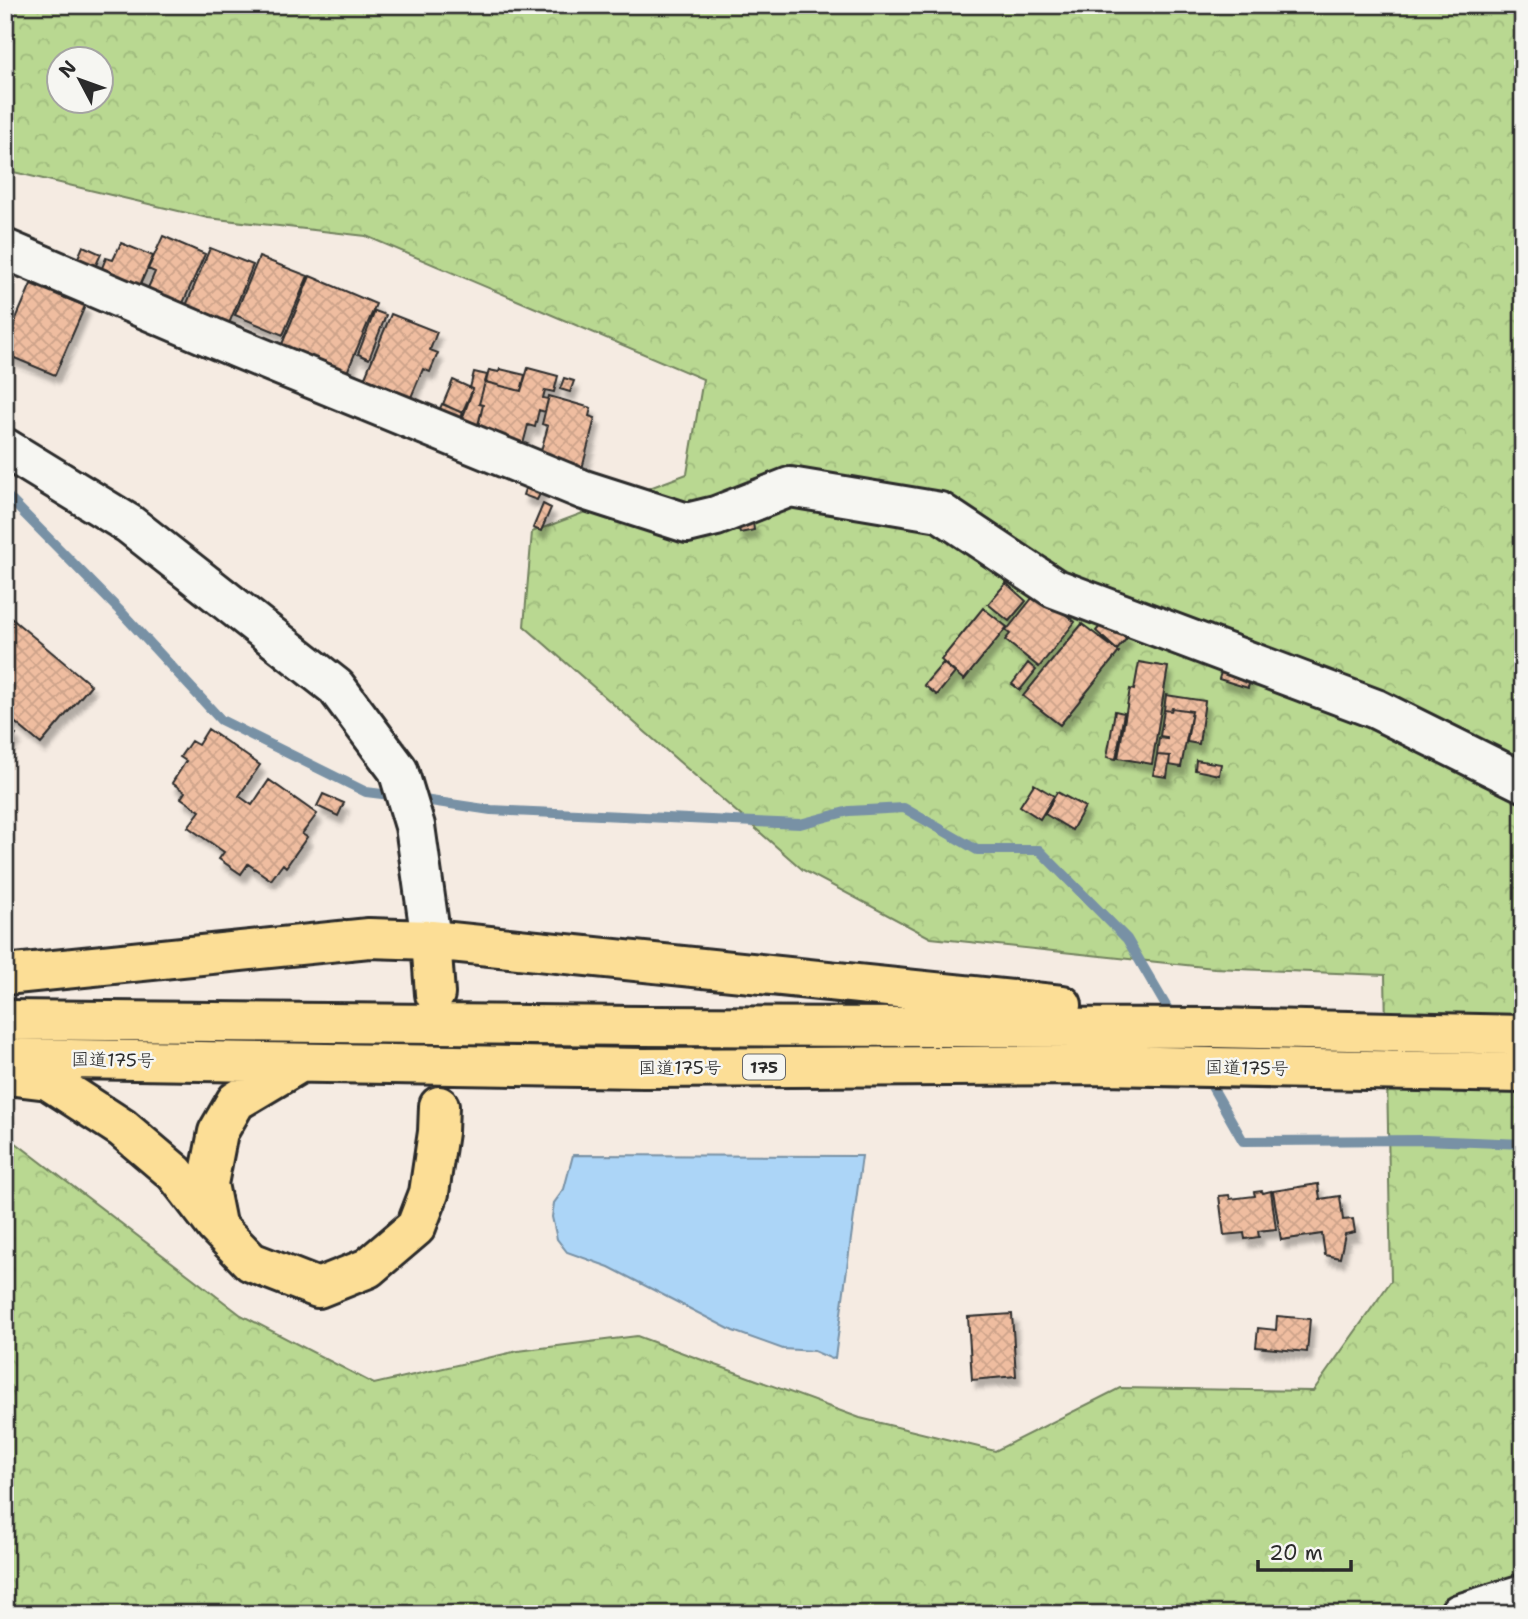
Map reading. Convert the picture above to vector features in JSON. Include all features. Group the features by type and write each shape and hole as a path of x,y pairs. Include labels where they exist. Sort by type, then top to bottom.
{"highway":[{"path":"5,975 369,938 431,940 1101,1009 1215,1028"},
{"path":"431,940 435,994"},
{"path":"5,1020 1215,1028 1523,1035"},
{"name":"国道175号","path":"5,1058 644,1068 1103,1065 1523,1073"},
{"path":"216,1226 208,1184 218,1132 236,1101 298,1064"},
{"path":"5,1075 48,1080 122,1128 175,1173 216,1226 251,1262 318,1288 368,1268 416,1227 429,1193 439,1106"}],"street":[{"path":"5,249 218,340 584,490 687,523 716,516 790,487 940,512 1054,588 1376,709 1523,782"},
{"path":"5,448 129,524 336,687 398,770 415,826 431,940"},
{"path":"1459,1614 1523,1594"}],"green space":[{"path":"5,5 1523,5 1523,1614 5,1614 5,1142 16,1143 241,1315 374,1384 518,1351 637,1336 860,1418 995,1451 1120,1388 1313,1391 1391,1281 1385,975 1214,968 931,938 803,870 524,626 532,532 687,474 703,379 366,236 208,218 5,170"}],"water":[{"path":"573,1155 862,1156 835,1358 814,1351 783,1349 733,1331 609,1267 567,1252 557,1239 552,1217 554,1203 564,1189"}],"building":[{"path":"163,236 205,254 179,312 144,297 155,272 148,269"},
{"path":"121,243 153,256 136,294 98,278 106,258 113,260"},
{"path":"83,246 101,254 91,276 73,269"},
{"path":"210,248 253,265 226,331 183,313"},
{"path":"259,257 308,276 283,335 235,315"},
{"path":"310,276 376,304 345,377 280,349"},
{"path":"31,284 85,306 55,375 5,354 5,344"},
{"path":"375,311 386,315 369,359 358,354"},
{"path":"391,314 437,332 430,350 438,353 430,372 423,369 409,402 362,384"},
{"path":"528,368 558,376 554,392 545,390 543,398 548,399 545,412 539,410 535,427 528,425 522,448 475,437 483,405 479,404 485,382 521,391"},
{"path":"500,369 525,375 521,391 486,382 489,370 499,372"},
{"path":"474,372 487,375 479,404 483,405 477,431 462,420 473,389 470,388"},
{"path":"564,378 574,381 570,392 560,389"},
{"path":"453,380 473,389 462,413 443,404"},
{"path":"549,396 591,408 589,416 595,418 582,469 571,465 572,463 540,454 548,426 542,424"},
{"path":"442,404 463,413 457,426 436,417"},
{"path":"528,480 544,486 537,500 523,495"},
{"path":"543,504 551,508 541,531 533,528"},
{"path":"753,522 754,530 740,533 738,524"},
{"path":"1006,583 1026,601 1009,621 988,604"},
{"path":"1037,592 1075,622 1039,667 1005,640 1010,634 1006,631"},
{"path":"983,608 1007,627 964,680 941,660"},
{"path":"5,613 91,685 41,744 12,720 6,727 16,735 5,748"},
{"path":"1106,619 1128,637 1117,650 1096,631"},
{"path":"1082,624 1119,652 1060,725 1023,696"},
{"path":"1139,662 1168,667 1152,764 1118,758 1130,689 1134,690"},
{"path":"943,663 955,673 937,695 924,685"},
{"path":"1028,663 1036,670 1020,690 1012,684"},
{"path":"1223,665 1252,673 1248,688 1219,679"},
{"path":"1166,695 1205,701 1199,744 1187,742 1192,711 1172,708 1171,711 1164,710"},
{"path":"1172,708 1192,711 1181,767 1169,765 1170,756 1157,755 1159,738 1167,739 1160,736 1164,710 1171,711"},
{"path":"1115,711 1124,713 1116,759 1107,757"},
{"path":"208,729 260,765 239,796 252,805 269,780 317,814 302,834 307,837 286,867 283,864 271,880 248,864 241,874 219,859 224,852 188,827 200,811 181,798 185,792 172,783 186,761 180,757 191,741 198,745"},
{"path":"1157,755 1170,756 1167,777 1153,775"},
{"path":"1196,760 1221,764 1219,775 1195,770"},
{"path":"1034,784 1054,796 1040,819 1020,806"},
{"path":"1057,792 1085,807 1072,830 1045,814"},
{"path":"323,794 344,803 338,816 317,806"},
{"path":"1318,1184 1320,1199 1340,1196 1343,1220 1353,1219 1355,1232 1345,1234 1340,1258 1325,1255 1322,1234 1281,1240 1273,1191"},
{"path":"1271,1191 1276,1229 1258,1231 1259,1237 1245,1239 1244,1233 1224,1235 1219,1196 1229,1195 1230,1199 1255,1196 1254,1192"},
{"path":"1012,1314 1016,1376 972,1380 968,1317"},
{"path":"1277,1316 1310,1319 1307,1352 1256,1347 1258,1328 1276,1330"}],"waterway":[{"path":"5,494 123,614 221,720 366,792 398,796"},
{"path":"417,799 491,810 800,824 849,811 904,808 977,850 1039,850 1127,939 1173,1018"},
{"path":"1206,1076 1243,1141 1424,1140 1523,1144"}]}
